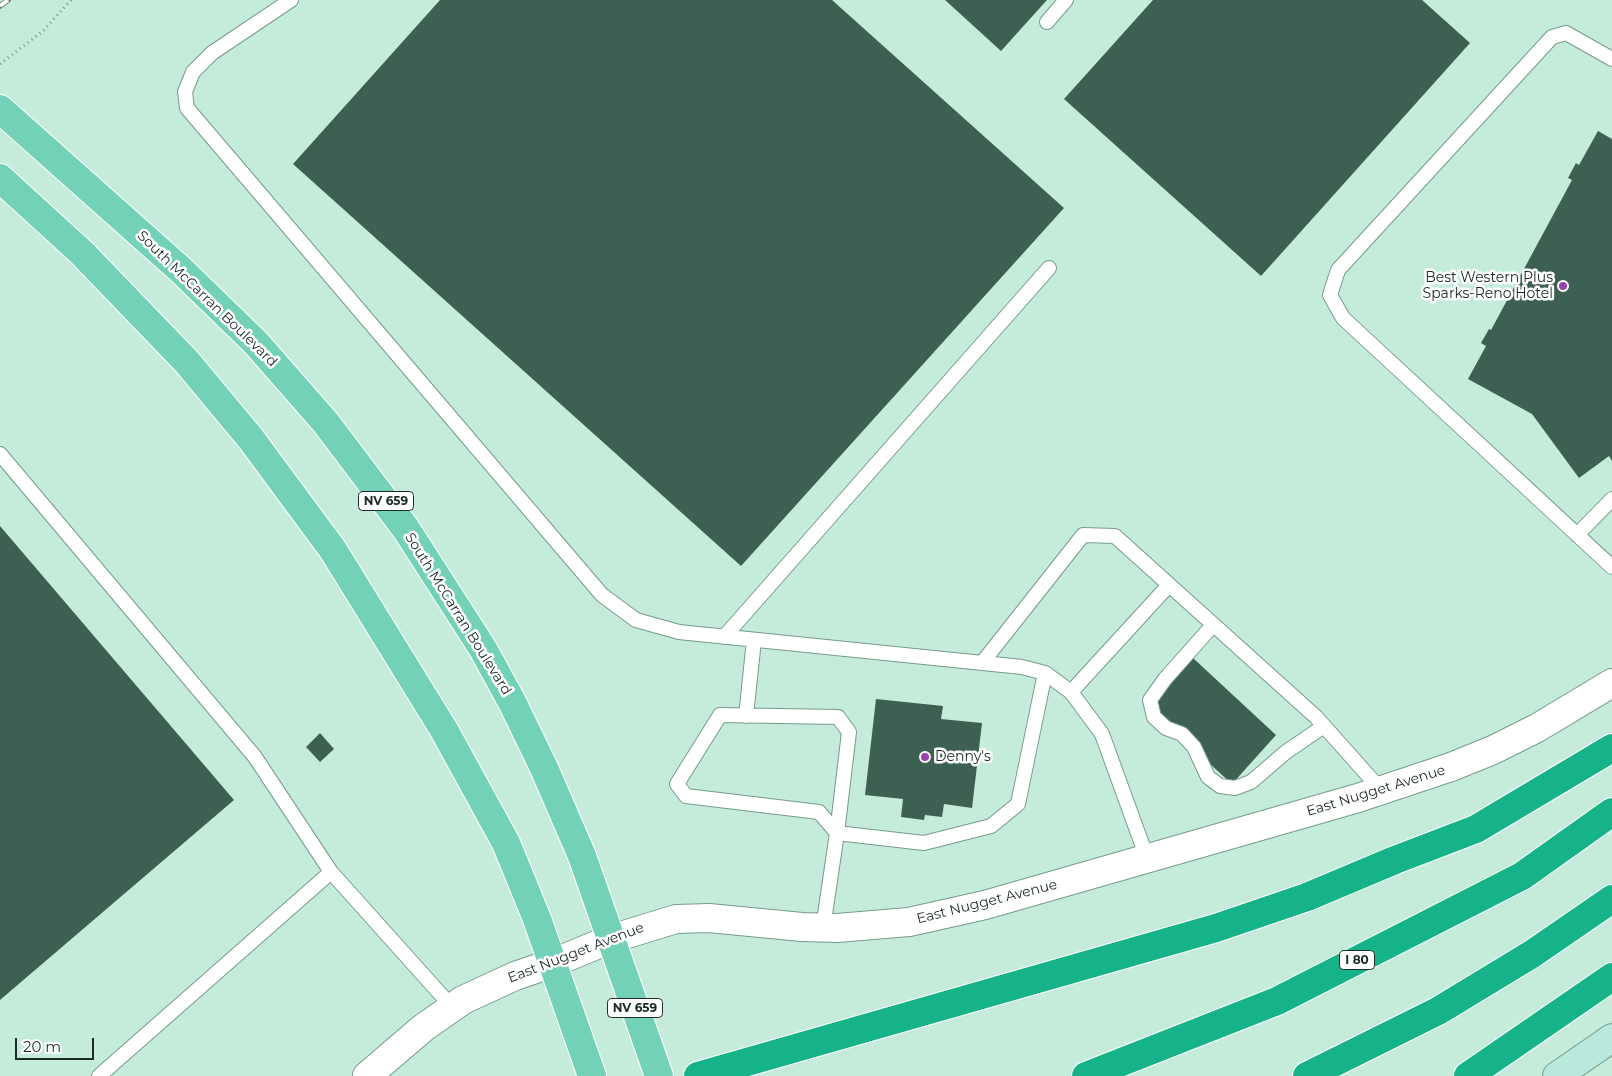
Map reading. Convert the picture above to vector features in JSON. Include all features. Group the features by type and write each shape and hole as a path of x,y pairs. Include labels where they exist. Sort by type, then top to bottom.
{"highway":[{"path":"698,1076 1216,928 1307,897 1476,829 1612,748"},
{"name":"I 80","path":"1086,1076 1286,996 1522,876 1612,812"},
{"path":"1307,1076 1438,1010 1532,954 1612,899"},
{"path":"1468,1076 1612,977"}],"main road":[{"name":"South McCarran Boulevard","path":"0,109 182,271 256,343 332,430 401,521 460,611 512,702 544,768 582,856 660,1076"},
{"path":"2,179 103,273 187,362 272,466 333,550 444,730 506,843 553,962 592,1076"},
{"path":"1565,1074 1612,1038"}],"street":[{"name":"East Nugget Avenue","path":"367,1076 452,1007 473,994 611,939 661,922 676,919 709,918 822,928 873,926 941,916 1147,858 1451,768 1537,728 1612,683"}],"lane":[{"path":"290,0 212,53 193,72 185,92 187,108 602,595 636,620 678,632 1022,666 1045,673 1071,692 1102,734 1147,858"},
{"path":"1047,22 1066,0"},
{"path":"1611,564 1342,318 1330,295 1338,270 1552,37 1566,33 1612,59"},
{"path":"724,637 1049,268"},
{"path":"0,454 255,757 331,872 452,1007"},
{"path":"1578,535 1612,499"},
{"path":"982,663 1083,535 1115,536 1324,726 1381,790"},
{"path":"1071,692 1169,585"},
{"path":"1213,625 1165,679 1150,700 1154,717 1166,728 1182,734 1194,747 1208,777 1220,786 1235,788 1251,782 1286,752 1324,726"},
{"path":"746,716 754,640"},
{"path":"822,928 837,833 849,732 838,717 720,715 677,784 686,796 819,812 837,833 924,843 991,826 1018,804 1045,673"},
{"path":"99,1076 331,872"}],"path":[{"path":"0,64 43,31 72,0"}],"building":[{"path":"440,0 832,0 1064,208 741,566 293,164"},
{"path":"945,0 1047,0 1001,51"},
{"path":"1153,0 1422,0 1470,43 1261,276 1064,99"},
{"name":"Best Western Plus Sparks-Reno Hotel","path":"1598,131 1612,139 1612,461 1609,456 1579,478 1532,414 1468,379 1486,346 1481,343 1489,329 1491,330 1572,180 1568,178 1576,163 1579,165"},
{"path":"0,526 234,800 0,1000"},
{"path":"1193,658 1276,735 1232,784 1156,715 1160,711 1152,703"},
{"path":"876,699 943,706 941,719 982,723 972,808 944,804 942,817 925,815 924,820 901,817 903,799 865,795"},
{"path":"320,733 334,749 320,762 306,747"}],"railway":[{"path":"0,6 8,0"}],"place":[{"name":"Best Western Plus Sparks-Reno Hotel","path":"1563,286"},
{"name":"Denny's","path":"925,757"}]}
